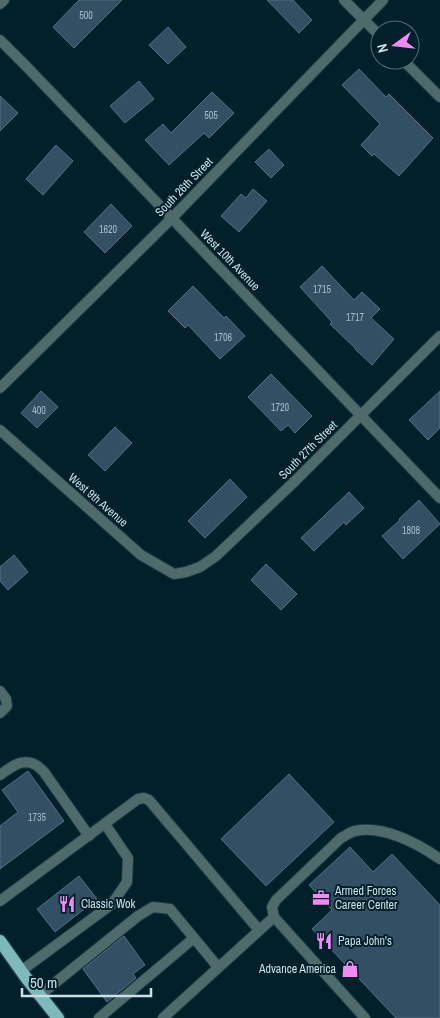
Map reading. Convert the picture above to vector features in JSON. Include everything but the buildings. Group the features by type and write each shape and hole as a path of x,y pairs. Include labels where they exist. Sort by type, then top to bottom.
{"main road":[{"path":"0,941 58,1018"}],"street":[{"path":"0,4 4,0"},
{"path":"344,0 370,26"},
{"name":"South 26th Street","path":"0,388 172,218 383,0"},
{"name":"West 10th Avenue","path":"0,40 440,498"},
{"path":"413,70 440,97"},
{"name":"South 27th Street","path":"186,572 200,567 216,556 294,482 440,336"},
{"name":"West 9th Avenue","path":"0,430 141,555 174,574 186,572"},
{"path":"0,691 6,699 7,706 0,714"},
{"path":"0,775 11,767 23,762 35,764 44,772 89,836"},
{"path":"0,902 138,799 144,798 150,800 259,930"},
{"path":"22,971 112,904 127,882 128,858 105,824"},
{"path":"365,1018 274,917 272,907 276,900 341,838 353,831 386,832 422,847 440,859"},
{"path":"40,995 138,916 153,907 170,909 218,967"},
{"path":"163,1018 274,917"},
{"path":"99,1018 194,938"}],"place":[{"name":"Armed Forces Career Center","path":"321,898"},
{"name":"Classic Wok","path":"67,904"},
{"name":"Papa John's","path":"324,941"},
{"name":"Advance America","path":"350,969"}]}
